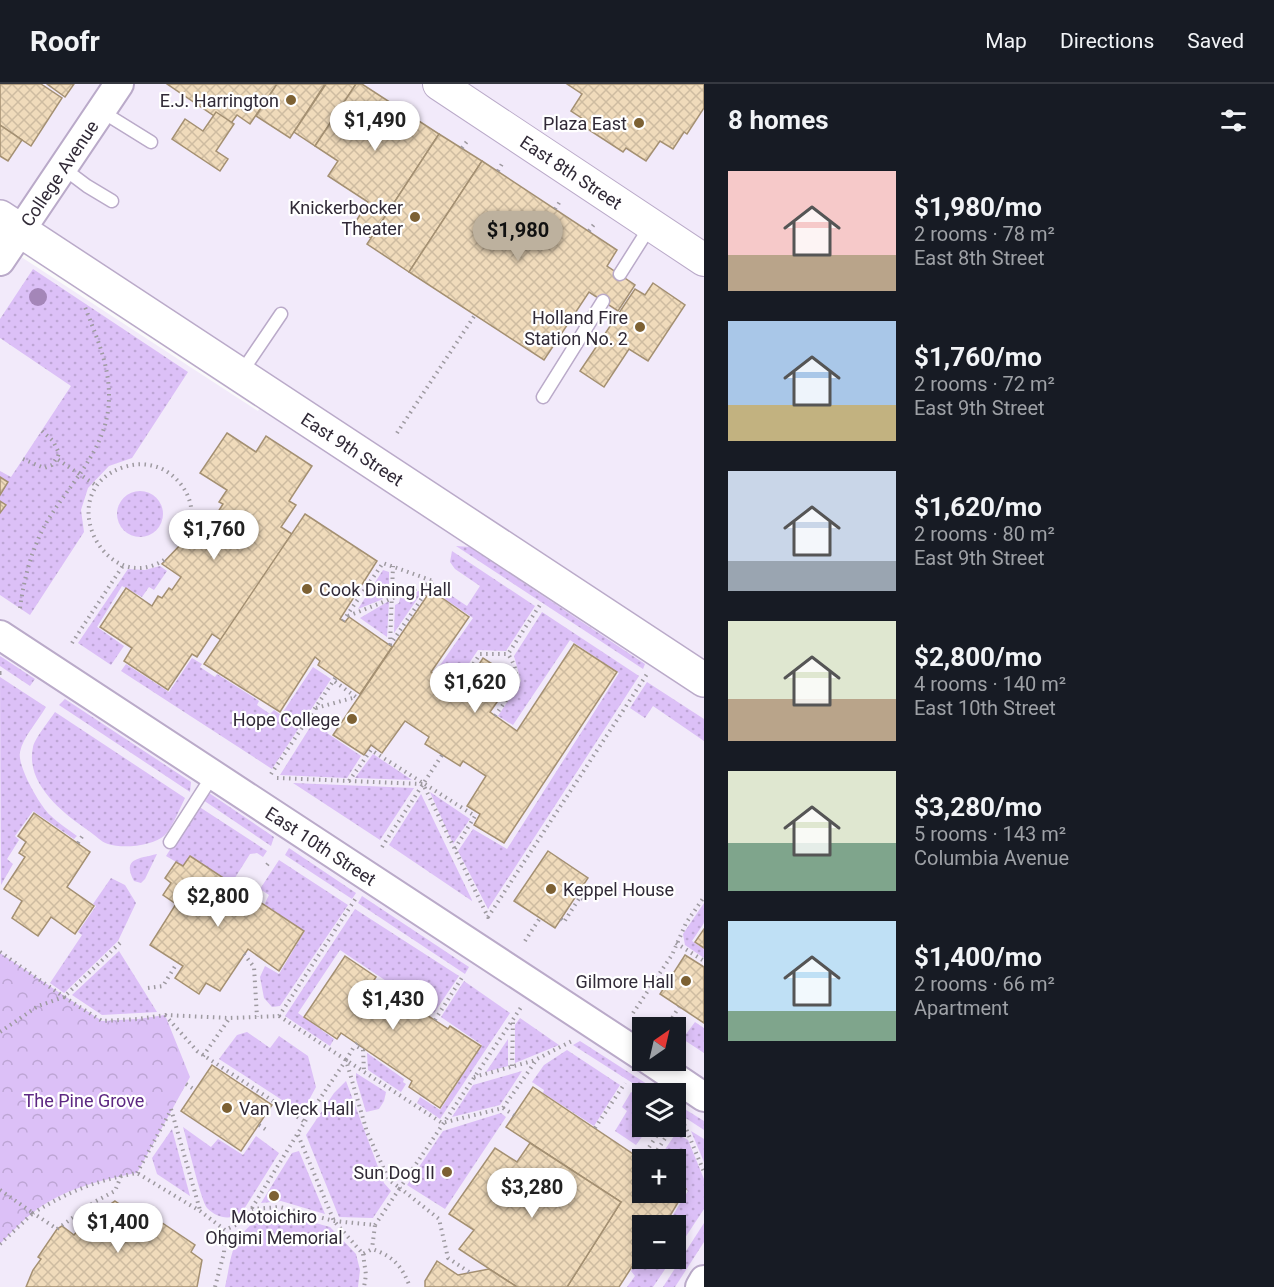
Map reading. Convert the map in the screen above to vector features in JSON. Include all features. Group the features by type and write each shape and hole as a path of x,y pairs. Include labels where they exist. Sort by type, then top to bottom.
{"main road":[{"name":"East 8th Street","path":"439,84 704,260"},
{"name":"East 9th Street","path":"11,224 704,680"}],"street":[{"name":"College Avenue","path":"0,261 11,224 63,168 119,84"},
{"name":"East 10th Street","path":"0,635 632,1049"},
{"path":"665,1071 704,1097"},
{"path":"700,1287 704,1280"}],"lane":[{"path":"101,111 151,142"},
{"path":"63,168 112,201"},
{"path":"620,274 651,225"},
{"path":"543,397 603,301"},
{"path":"240,375 281,314"},
{"path":"170,842 213,775"}],"path":[{"path":"462,148 468,140"},
{"path":"498,171 503,162"},
{"path":"555,209 561,200"},
{"path":"589,231 595,223"},
{"path":"20,608 27,568 37,541 80,475 103,432 109,398 107,370 83,304"},
{"path":"397,433 475,315"},
{"path":"23,459 44,468 52,465 57,459 59,453 57,446 42,431"},
{"path":"57,459 97,486"},
{"path":"164,560 154,565 141,567 124,564 105,554 92,534 88,510 97,486 111,473 127,466 144,465 159,468 183,487 191,507 191,521"},
{"path":"382,563 433,581 392,598 345,618 382,563"},
{"path":"72,643 124,564"},
{"path":"393,566 390,645 433,581"},
{"path":"508,654 541,605"},
{"path":"457,689 480,654 508,654"},
{"path":"495,716 517,684 517,672 508,654"},
{"path":"423,784 488,917 647,674"},
{"path":"272,774 315,709 335,679 356,697 315,709"},
{"path":"348,782 371,750 475,816 454,850"},
{"path":"382,847 442,754"},
{"path":"277,778 423,784"},
{"path":"78,843 83,835"},
{"path":"279,1016 370,878"},
{"path":"248,894 254,884"},
{"path":"561,920 564,922 580,897 583,899"},
{"path":"633,1013 672,955 686,923 704,897"},
{"path":"525,941 540,918"},
{"path":"676,943 704,961"},
{"path":"0,1032 38,1006 64,997 120,944"},
{"path":"0,952 102,1021 165,1015 230,1018 279,1016 442,1123 503,1108 537,1059"},
{"path":"244,954 254,967 257,1017"},
{"path":"148,988 163,986 177,963"},
{"path":"435,1020 463,976"},
{"path":"372,1249 375,1225 473,1077 538,987"},
{"path":"673,1017 679,1007"},
{"path":"165,1015 177,1031 203,1056 305,1122"},
{"path":"203,1056 230,1018"},
{"path":"512,1066 513,1020"},
{"path":"473,1077 537,1059 599,1027"},
{"path":"225,1230 238,1224 252,1209 356,1044 363,1050 364,1072"},
{"path":"346,1060 367,1132 389,1180 439,1219 448,1258 469,1272"},
{"path":"595,1128 625,1083"},
{"path":"186,1084 195,1090"},
{"path":"503,1108 514,1115"},
{"path":"137,1173 171,1109 200,1211"},
{"path":"259,1125 268,1131"},
{"path":"686,1132 704,1172"},
{"path":"298,1135 334,1221 363,1254 366,1275 364,1287"},
{"path":"0,1244 33,1213 82,1186 137,1173 200,1211 225,1230"},
{"path":"0,1190 57,1229 96,1201 115,1191 121,1176"},
{"path":"252,1209 280,1207 334,1221 375,1225"},
{"path":"216,1287 224,1253 225,1230"},
{"path":"363,1254 372,1249 388,1255 398,1264 410,1287"}],"shaded area":[{"name":"Hope College","path":"0,84 704,84 704,1287 0,1287 0,261 9,249 258,411 270,394 0,216"}],"green space":[{"path":"33,269 188,372 132,458 109,466 88,488 81,510 84,532 30,615 0,595 0,513 6,505 0,501 0,495 8,482 0,477 0,471 11,477 71,386 0,338 0,319"},
{"path":"140,491 149,492 157,497 162,505 162,523 157,531 149,536 140,537 131,536 123,531 118,523 117,514 118,505 123,497 131,492"},
{"path":"456,546 470,547 645,664 643,669"},
{"path":"452,551 535,606 506,651 478,650 455,684 436,671 473,618 433,591 437,586 467,606 480,586 455,569 450,562"},
{"path":"160,566 167,571 154,590 149,587 142,597 122,586 97,627 124,646 111,665 78,643 128,569 145,570"},
{"path":"383,570 389,572 389,590 384,594 383,599 358,609"},
{"path":"424,589 394,633 395,605 399,603 400,598"},
{"path":"389,601 387,637 360,618"},
{"path":"542,612 639,676 488,909 458,851 473,829 507,849 619,673 570,640 513,725 498,716 521,681 514,656"},
{"path":"0,656 35,679 30,686 0,666"},
{"path":"192,658 202,664 200,667 215,677 217,674 259,701 257,705 270,714 274,710 281,715 313,667 331,679 272,769 121,671 126,664 169,692"},
{"path":"0,677 46,707 24,741 20,758 35,795 56,821 77,836 74,839 33,811 15,836 19,840 7,859 13,864 1,885"},
{"path":"647,682 704,719 704,741 653,706 645,718 630,708"},
{"path":"65,699 191,782 190,792 59,705"},
{"path":"55,712 185,798 165,835 153,842 138,846 108,844 68,815 48,796 35,773 32,760 33,747 39,734"},
{"path":"340,715 327,733 361,756 347,778 280,775 314,721"},
{"path":"373,754 412,780 355,778"},
{"path":"293,783 414,788 380,840"},
{"path":"430,792 470,819 453,844"},
{"path":"209,793 274,837 271,846 203,800"},
{"path":"421,794 472,900 472,901 389,845"},
{"path":"198,806 267,851 263,857 257,853 250,854 231,884 190,856 183,866 166,856"},
{"path":"289,848 356,893 352,899 285,855"},
{"path":"157,854 145,879 141,883 134,881 131,864 138,859"},
{"path":"279,860 348,905 280,1006 272,1007 264,998 260,977 265,966 279,974 304,932 264,905 269,895 260,889"},
{"path":"111,878 125,885 136,903 118,941 64,993 50,983 82,935 78,932 96,906 93,904"},
{"path":"362,896 469,967 465,974 358,903"},
{"path":"704,903 704,923 692,941 704,949 704,958 685,945 683,934"},
{"path":"355,909 459,976 434,1013 340,950 298,1013 334,1039 330,1046 285,1016"},
{"path":"119,951 157,1012 102,1015 72,995"},
{"name":"The Pine Grove","path":"0,953 102,1021 165,1015 190,1077 137,1173 95,1183 55,1198 31,1214 0,1244"},
{"path":"464,981 510,1013 440,1119 417,1103 420,1097 440,1110 482,1045 441,1017"},
{"path":"520,1018 559,1045 515,1063 515,1025"},
{"path":"695,1022 704,1028 704,1053 686,1041 686,1034"},
{"path":"247,1032 270,1048 279,1036 308,1056 316,1087 302,1113 219,1059 237,1035"},
{"path":"508,1039 508,1066 486,1072"},
{"path":"580,1041 645,1083 632,1083 573,1045"},
{"path":"567,1050 620,1085 594,1126 543,1093 544,1090 532,1082 544,1065"},
{"path":"367,1053 404,1079 403,1082 406,1084 401,1092 368,1070"},
{"path":"522,1071 500,1105 452,1117 473,1085"},
{"path":"356,1073 386,1092 379,1109 366,1112"},
{"path":"346,1081 384,1183 391,1191 373,1218 339,1217 306,1135 334,1093"},
{"path":"632,1093 632,1137 642,1137 636,1145 615,1131 627,1111 622,1107"},
{"path":"686,1110 704,1121 704,1130 686,1118"},
{"path":"501,1113 506,1117 445,1209 407,1185 443,1131"},
{"path":"183,1127 211,1147 218,1139 243,1155 256,1136 279,1153 241,1214 223,1217 207,1208"},
{"path":"172,1129 190,1196 157,1174 152,1158"},
{"path":"691,1131 704,1139 704,1162"},
{"path":"673,1137 683,1137 688,1140 704,1179 704,1209 686,1236 686,1215 673,1215 680,1203 686,1203 688,1191 686,1190 686,1149 665,1149"},
{"path":"299,1151 325,1214 281,1201 261,1203 292,1153"},
{"path":"264,1216 293,1217 330,1227 356,1254 360,1270 358,1287 225,1287 232,1254 239,1238"},
{"path":"704,1223 704,1242 675,1287 663,1287 675,1269 686,1269 686,1251"},
{"path":"632,1269 665,1269 653,1287 627,1287 635,1276 631,1271"}],"building":[{"path":"0,84 41,84 62,98 31,146 0,125"},
{"path":"47,84 74,84 65,97"},
{"path":"167,84 277,84 250,124 237,115 229,126"},
{"name":"E.J. Harrington","path":"277,84 325,84 290,138 256,116"},
{"path":"326,84 356,84 315,146 294,132"},
{"path":"356,84 362,84 439,134 371,238 353,226 368,202 328,176 338,161 315,146"},
{"name":"Plaza East","path":"567,84 704,84 704,108 687,134 684,132 673,149 660,141 646,161 626,148 623,152 583,126 586,121 571,111 582,94"},
{"path":"216,112 234,124 216,151 228,159 220,171 172,139 185,119 203,131"},
{"path":"0,125 22,140 8,161 0,156"},
{"name":"Knickerbocker Theater","path":"439,134 482,161 409,272 367,244"},
{"path":"482,161 617,250 607,266 635,285 618,311 589,292 544,360 409,272"},
{"name":"Holland Fire Station No. 2","path":"653,283 685,305 648,361 629,349 604,387 580,371 635,289 645,295"},
{"path":"227,433 256,452 266,436 312,466 289,501 296,505 281,527 292,534 221,640 212,634 197,657 192,654 168,690 124,661 132,648 100,627 126,588 152,606 158,596 162,598 169,588 172,590 181,577 162,564 183,542 194,516 212,528 219,517 216,515 223,504 219,502 227,490 200,473"},
{"path":"0,477 8,482 0,495"},
{"path":"0,501 6,505 0,513"},
{"name":"Cook Dining Hall","path":"305,514 377,561 340,619 345,622 349,617 392,647 360,694 318,665 320,661 315,657 280,712 204,664"},
{"path":"431,590 469,617 431,672 462,691 483,658 514,678 490,712 517,731 574,644 617,672 504,843 474,825 480,814 467,806 486,776 463,761 460,766 425,744 429,737 405,721 382,753 371,745 364,755 333,735"},
{"path":"34,813 90,852 67,887 94,906 75,934 51,917 38,936 12,918 22,901 4,889 25,857 19,853 26,842 18,836"},
{"name":"Keppel House","path":"548,851 588,878 555,928 514,901"},
{"path":"190,856 304,931 279,971 248,949 220,991 206,983 199,994 175,978 183,966 150,945 176,904 163,895 171,883 165,878 176,862 183,866"},
{"path":"704,929 704,948 695,942"},
{"name":"Gilmore Hall","path":"685,955 704,967 704,1023 660,994"},
{"path":"345,956 376,977 374,980 448,1029 450,1026 481,1046 440,1108 409,1087 412,1081 341,1033 337,1039 304,1017"},
{"name":"Van Vleck Hall","path":"212,1065 272,1105 241,1151 181,1111"},
{"path":"533,1087 632,1153 632,1203 678,1203 671,1215 632,1215 632,1267 619,1287 567,1287 621,1202 506,1127"},
{"path":"530,1143 621,1202 567,1287 517,1287 459,1249 474,1230 449,1214 495,1148 517,1162"},
{"path":"115,1201 130,1211 134,1204 195,1245 191,1252 202,1260 197,1287 26,1287 33,1270 41,1259 38,1257 57,1229 62,1226 74,1235 84,1223"},
{"path":"437,1261 458,1275 489,1269 517,1287 425,1287 425,1281"}],"place":[{"name":"E.J. Harrington","path":"291,100"},
{"name":"Plaza East","path":"639,123"},
{"name":"Knickerbocker Theater","path":"415,217"},
{"name":"Holland Fire Station No. 2","path":"640,327"},
{"name":"Cook Dining Hall","path":"307,589"},
{"name":"Hope College","path":"352,719"},
{"name":"Keppel House","path":"551,889"},
{"name":"Gilmore Hall","path":"686,981"},
{"name":"Van Vleck Hall","path":"227,1108"},
{"name":"Sun Dog II","path":"447,1172"},
{"name":"Motoichiro Ohgimi Memorial","path":"274,1196"}]}
